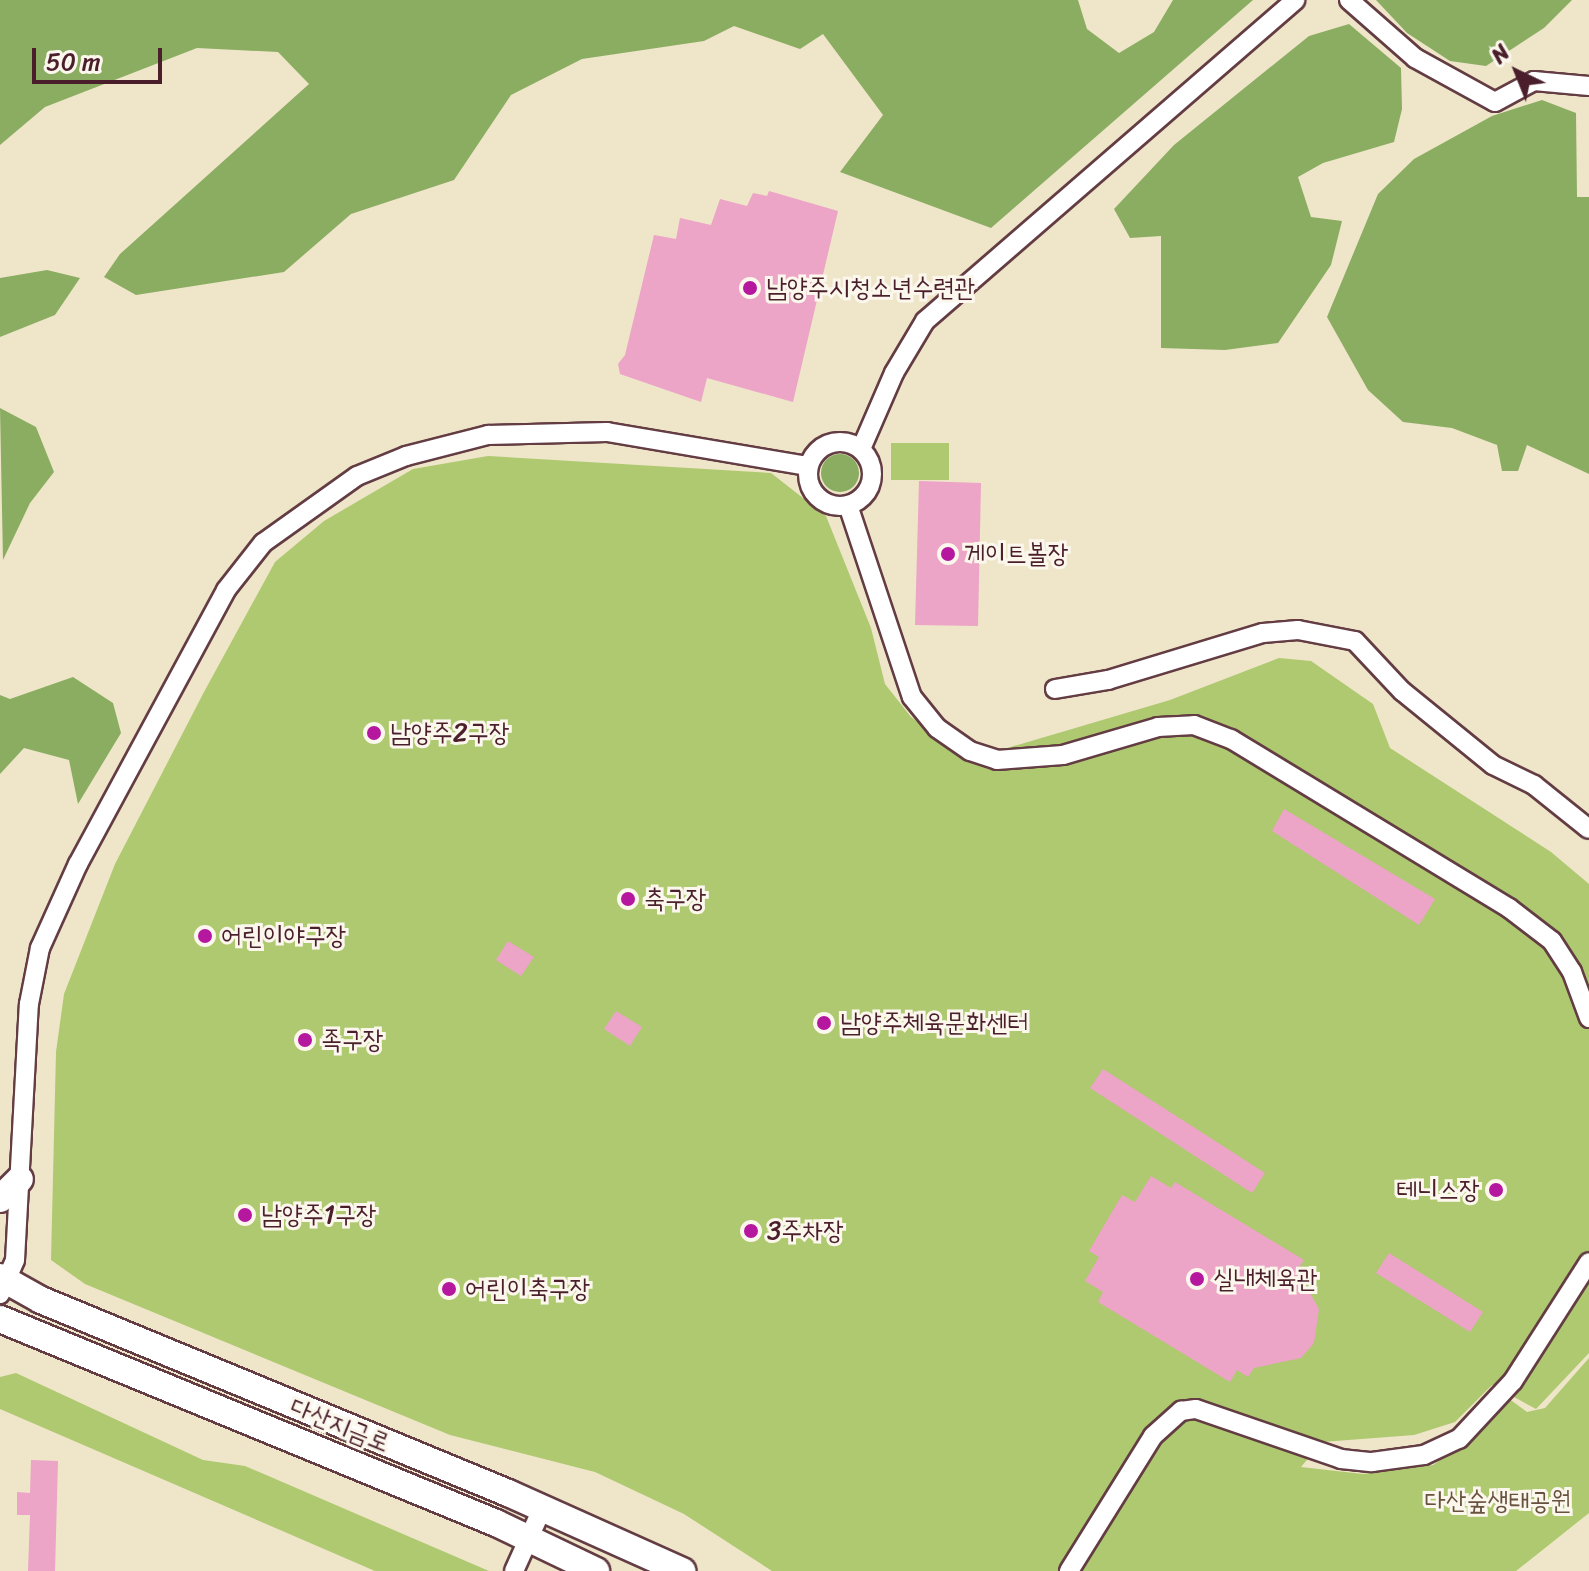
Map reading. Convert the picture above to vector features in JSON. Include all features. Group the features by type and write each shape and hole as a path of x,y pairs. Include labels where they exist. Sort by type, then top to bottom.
{"street":[{"path":"861,449 894,373 925,321 1295,0"},
{"path":"1349,0 1415,58 1495,102 1534,81 1589,86"},
{"path":"2,1284 15,1260 29,1004 40,948 78,864 226,590 263,543 357,476 406,456 488,435 607,432 808,466"},
{"path":"832,442 861,449 869,459 872,479 863,497 848,505 833,506 815,496 808,466 814,455 832,442"},
{"path":"848,505 912,697 937,728 970,751 1013,760 1063,755 1158,727 1194,725 1231,739 1509,908 1552,941 1572,972 1589,1018"},
{"path":"1055,689 1108,680 1263,633 1331,635 1355,641 1402,691 1493,765 1534,785 1589,829"},
{"path":"0,1199 20,1179"},
{"path":"1069,1571 1153,1436 1181,1411 1196,1409 1341,1459 1372,1462 1424,1455 1459,1439 1513,1381 1589,1262"},
{"name":"다산지금로","path":"2,1284 542,1509 682,1571"},
{"name":"다산지금로","path":"0,1319 532,1539 596,1571"},
{"path":"514,1571 532,1539 542,1509"}],"green space":[{"path":"0,0 1078,0 1087,29 1119,53 1154,32 1173,0 1253,0 991,228 840,172 883,115 823,34 800,49 734,26 704,41 582,59 511,95 454,180 351,214 284,272 136,295 104,277 120,254 309,84 278,52 197,48 45,107 0,145"},
{"path":"1376,0 1572,0 1544,28 1486,66 1450,61 1407,33"},
{"path":"1349,24 1401,68 1402,109 1394,142 1323,163 1298,177 1311,217 1342,221 1331,265 1278,343 1225,350 1161,348 1161,236 1130,238 1114,209 1174,145 1309,36"},
{"path":"1542,100 1576,113 1577,197 1589,197 1589,474 1527,445 1518,471 1502,471 1497,445 1452,428 1403,422 1368,390 1327,317 1378,194 1414,159 1492,116"},
{"path":"47,270 80,278 55,315 0,337 0,278"},
{"path":"0,408 36,427 54,472 30,503 3,560"},
{"path":"891,443 949,443 949,480 891,480"},
{"path":"840,454 853,460 859,473 853,486 840,492 827,486 821,473 827,460"},
{"name":"남양주체육문화센터","path":"488,456 771,473 826,516 871,628 885,684 911,717 970,759 1170,700 1279,658 1311,661 1373,704 1390,748 1551,852 1589,884 1589,1353 1536,1409 1492,1385 1455,1422 1414,1435 1322,1442 1301,1467 1363,1474 1433,1465 1474,1437 1508,1398 1527,1412 1545,1408 1589,1358 1589,1513 1516,1571 772,1571 684,1514 595,1472 450,1435 85,1284 51,1260 56,1052 64,994 115,864 204,692 275,562 324,521 413,469"},
{"path":"73,677 113,703 121,733 78,804 69,760 24,748 0,774 0,695 10,699"},
{"path":"16,1373 203,1460 245,1466 489,1571 375,1571 0,1409 0,1377"}],"building":[{"path":"769,191 838,211 793,402 707,378 701,402 620,374 618,364 625,355 654,235 676,239 680,218 711,225 720,199 747,206 753,193 767,196"},
{"name":"게이트볼장","path":"919,481 981,483 978,626 915,625"},
{"path":"1284,809 1435,899 1419,925 1272,831"},
{"path":"508,941 534,957 521,976 496,960"},
{"path":"616,1011 642,1027 630,1046 604,1029"},
{"path":"1103,1069 1265,1173 1252,1193 1090,1088"},
{"name":"실내체육관","path":"1151,1176 1171,1188 1175,1182 1304,1260 1298,1269 1310,1276 1305,1284 1319,1309 1314,1343 1301,1358 1254,1368 1248,1377 1237,1370 1230,1382 1098,1302 1103,1292 1085,1281 1099,1257 1089,1251 1122,1195 1135,1202"},
{"path":"1389,1253 1483,1312 1470,1332 1376,1273"},
{"path":"31,1460 58,1461 55,1571 28,1571 30,1515 17,1515 17,1492 30,1493"}],"place":[{"name":"남양주시청소년수련관","path":"750,288"},
{"name":"게이트볼장","path":"948,554"},
{"name":"남양주2구장","path":"374,733"},
{"name":"축구장","path":"628,899"},
{"name":"어린이야구장","path":"205,936"},
{"name":"남양주체육문화센터","path":"824,1023"},
{"name":"족구장","path":"305,1040"},
{"name":"테니스장","path":"1496,1190"},
{"name":"남양주1구장","path":"245,1215"},
{"name":"3주차장","path":"751,1231"},
{"name":"실내체육관","path":"1197,1279"},
{"name":"어린이축구장","path":"449,1289"}],"park label":[{"name":"다산숲생태공원","path":"1498,1501"}]}
